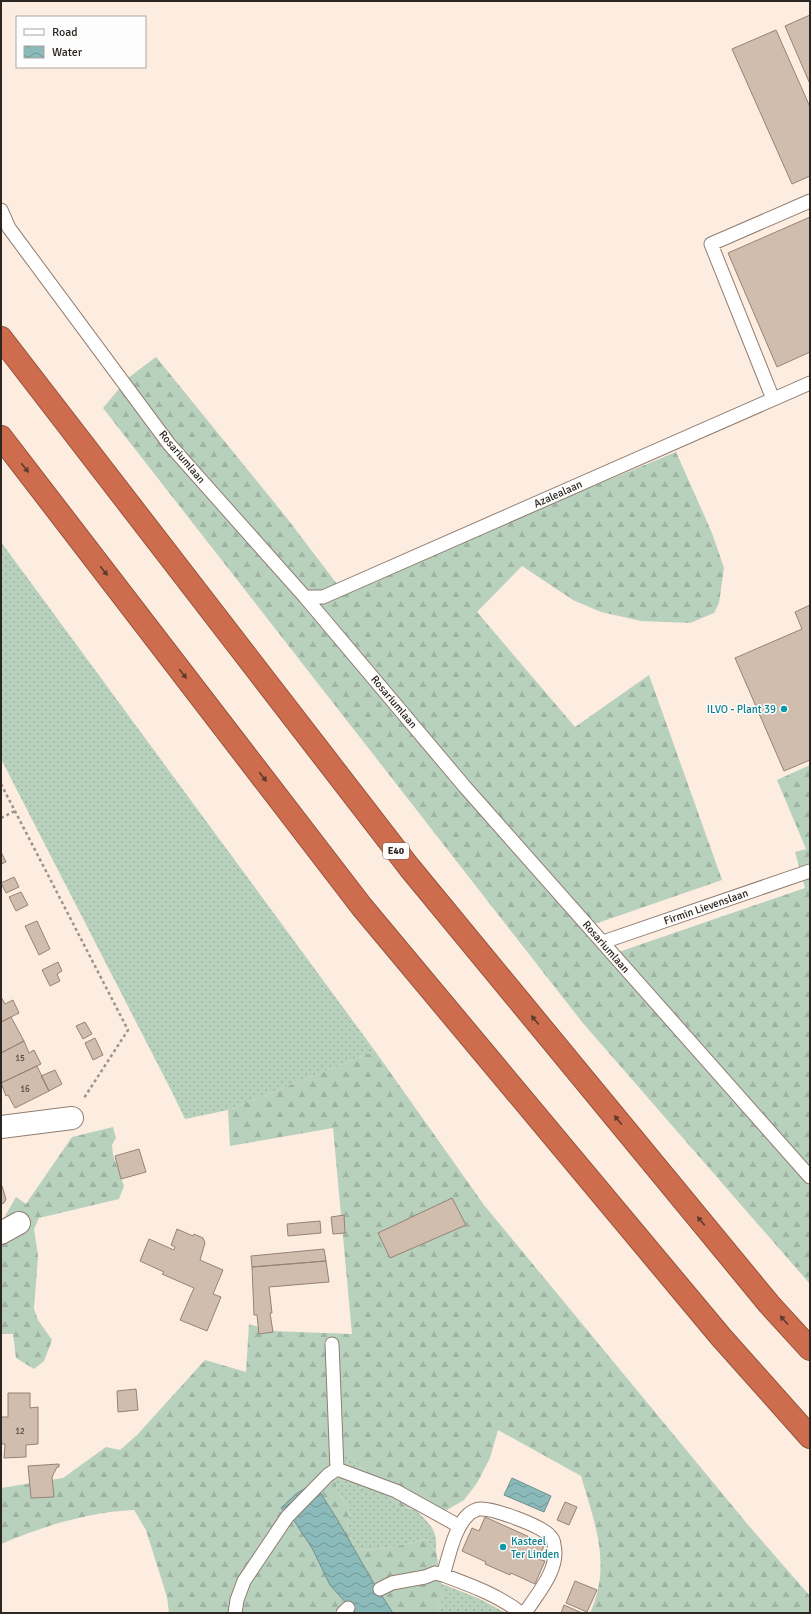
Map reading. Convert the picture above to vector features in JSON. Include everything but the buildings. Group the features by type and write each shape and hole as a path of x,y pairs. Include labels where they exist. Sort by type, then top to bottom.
{"highway":[{"name":"E40","path":"1,338 409,867 769,1304 810,1349"},
{"path":"1,437 362,907 721,1337 810,1437"}],"street":[{"path":"1,1127 72,1118"}],"lane":[{"path":"773,399 711,244 810,201"},
{"name":"Rosariumlaan","path":"1,210 9,228 169,444 305,597 465,787 810,1177"},
{"name":"Azalealaan","path":"305,597 323,598 810,383"},
{"name":"Firmin Lievenslaan","path":"602,942 810,871"},
{"path":"332,1344 337,1469"},
{"path":"235,1613 237,1600 244,1581 287,1517 328,1475 337,1469"},
{"path":"337,1469 396,1491 459,1526"},
{"path":"443,1575 459,1526 469,1513 479,1509 499,1512 542,1530 550,1536 554,1545 555,1557 552,1571 525,1613"},
{"path":"380,1589 392,1583 425,1577 435,1573 488,1593 508,1603 521,1613"}],"path":[{"path":"1,784 128,1030 72,1118"},
{"path":"1,818 15,811"}],"green space":[{"path":"156,357 286,517 337,584 387,572 676,452 712,533 724,568 719,603 714,613 690,623 641,621 601,612 573,600 522,566 477,612 575,727 649,675 722,880 589,926 610,955 805,888 795,852 806,849 777,780 810,765 810,1284 582,1022 103,408 128,378"},
{"path":"1,542 375,1051 228,1110 185,1119 1,759"},
{"path":"375,1051 484,1205 749,1526 810,1596 810,1613 590,1613 597,1595 601,1561 596,1528 581,1476 498,1430 490,1458 477,1483 464,1500 442,1513 401,1507 344,1450 331,1458 337,1490 350,1512 347,1529 357,1549 383,1548 426,1539 436,1550 443,1597 436,1613 393,1613 314,1483 281,1508 295,1522 312,1548 330,1585 355,1613 169,1613 167,1597 146,1530 134,1510 117,1511 66,1521 33,1531 1,1544 1,1488 63,1478 106,1447 120,1450 137,1435 205,1360 246,1372 249,1324 271,1331 352,1334 333,1128 230,1146 228,1110"},
{"path":"113,1127 116,1138 112,1145 113,1155 124,1186 119,1199 39,1218 34,1229 38,1256 34,1309 38,1320 52,1340 44,1361 34,1369 16,1358 13,1334 1,1334 1,1223 16,1197 26,1204 72,1137"},
{"path":"344,1450 401,1507 416,1510 425,1519 432,1527 436,1537 436,1550 426,1539 383,1548 357,1549 347,1529 350,1512 337,1490 331,1458"},
{"path":"440,1583 480,1599 506,1613 436,1613 443,1597"}],"water":[{"path":"512,1478 551,1496 544,1512 504,1495"},
{"path":"314,1483 393,1613 355,1613 330,1585 312,1548 295,1522 281,1508 296,1494"}],"place":[{"name":"ILVO - Plant 39","path":"784,709"},
{"name":"Kasteel Ter Linden","path":"503,1547"}]}
